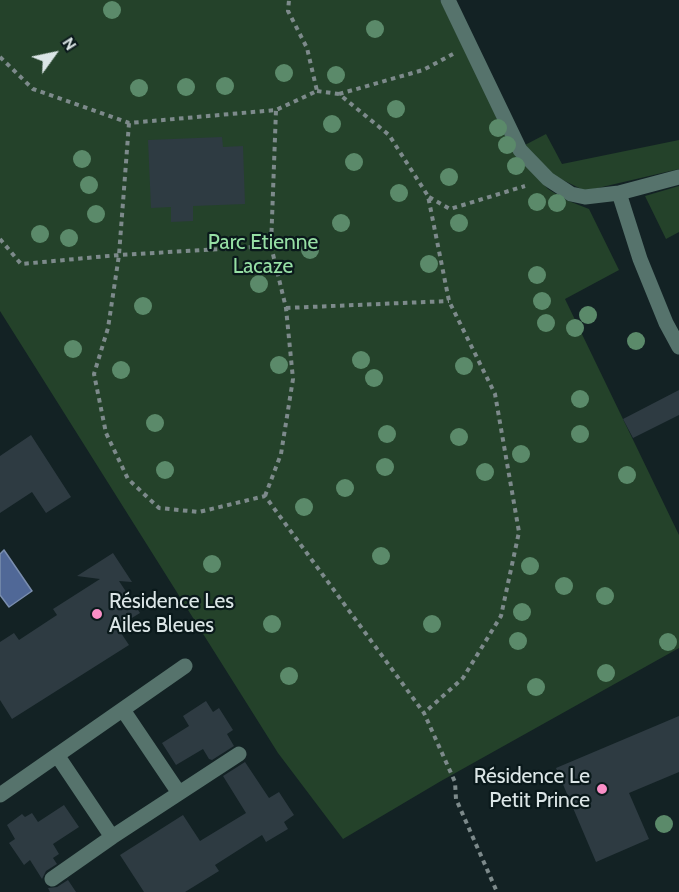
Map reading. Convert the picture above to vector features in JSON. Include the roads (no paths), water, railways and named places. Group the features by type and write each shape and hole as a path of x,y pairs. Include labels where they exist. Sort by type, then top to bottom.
{"street":[{"path":"448,0 520,150 548,179 571,194 585,197 619,193 679,177"},
{"path":"619,193 640,259 666,323 679,347"},
{"path":"0,795 185,666"},
{"path":"123,710 179,794"},
{"path":"52,879 239,754"},
{"path":"57,755 112,837"}],"water":[{"path":"4,550 32,591 9,607 0,595 0,554"}],"place":[{"name":"Résidence Les Ailes Bleues","path":"97,614"},
{"name":"Résidence Le Petit Prince","path":"602,789"}],"park label":[{"name":"Parc Etienne Lacaze","path":"263,255"}]}
